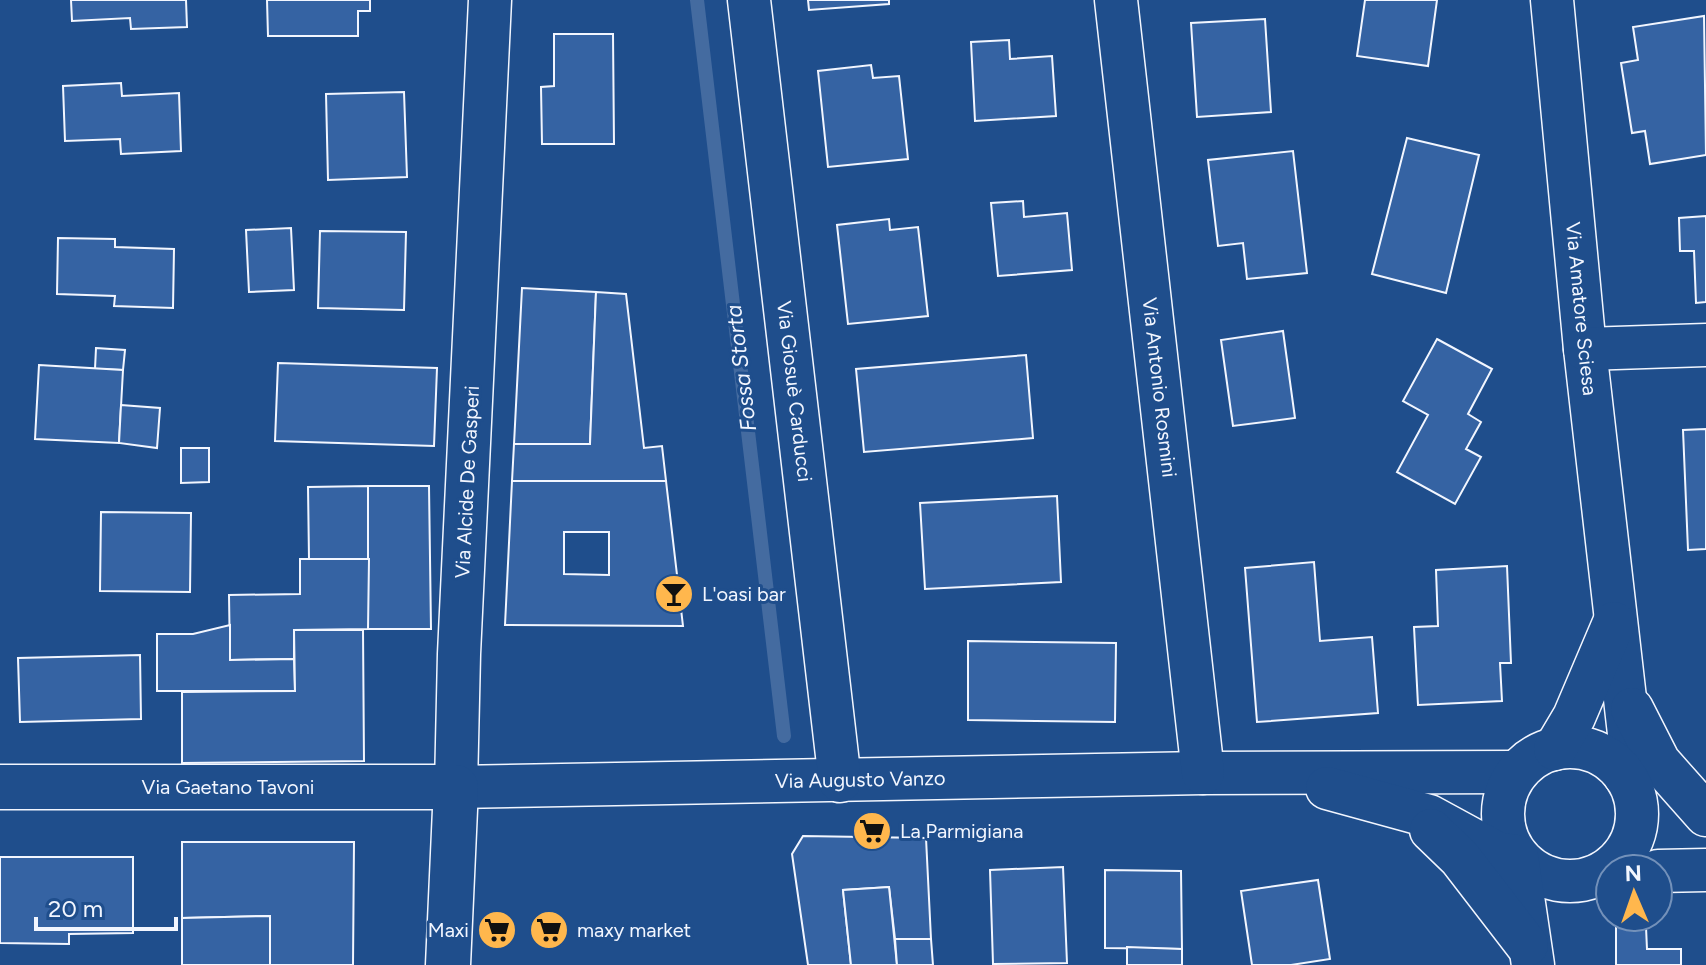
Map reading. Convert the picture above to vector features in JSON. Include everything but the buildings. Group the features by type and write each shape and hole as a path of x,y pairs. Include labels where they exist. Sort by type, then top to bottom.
{"street":[{"name":"Via Alcide De Gasperi","path":"448,965 459,654 490,0"},
{"name":"Via Giosuè Carducci","path":"749,0 840,781"},
{"name":"Via Antonio Rosmini","path":"1116,0 1203,773"},
{"name":"Via Amatore Sciesa","path":"1552,0 1585,349 1631,751 1627,780"},
{"path":"1585,349 1706,345"},
{"name":"Via Amatore Sciesa","path":"1555,749 1574,717 1616,618"},
{"path":"1624,688 1638,724 1659,762 1706,815"},
{"path":"1536,960 1517,856 1506,837 1502,814 1506,792 1517,772 1534,757 1555,749 1576,748 1596,753 1614,764 1627,780 1636,806 1636,825 1630,844 1623,853"},
{"name":"Via Augusto Vanzo","path":"456,787 1203,773 1517,772"},
{"name":"Via Augusto Vanzo","path":"1263,773 1410,810 1455,828 1497,853 1517,856 1533,871 1553,879 1594,875"},
{"path":"1627,780 1706,825"},
{"name":"Via Gaetano Tavoni","path":"0,787 456,787"},
{"path":"1410,810 1460,858 1536,960"},
{"path":"1674,871 1706,870"},
{"path":"1536,960 1563,899 1594,876"}],"waterway":[{"name":"Fossa Storta","path":"697,0 784,736"}],"place":[{"name":"L'oasi bar","path":"674,594"},
{"name":"La Parmigiana","path":"872,831"},
{"name":"Maxi","path":"497,930"},
{"name":"maxy market","path":"549,930"}]}
